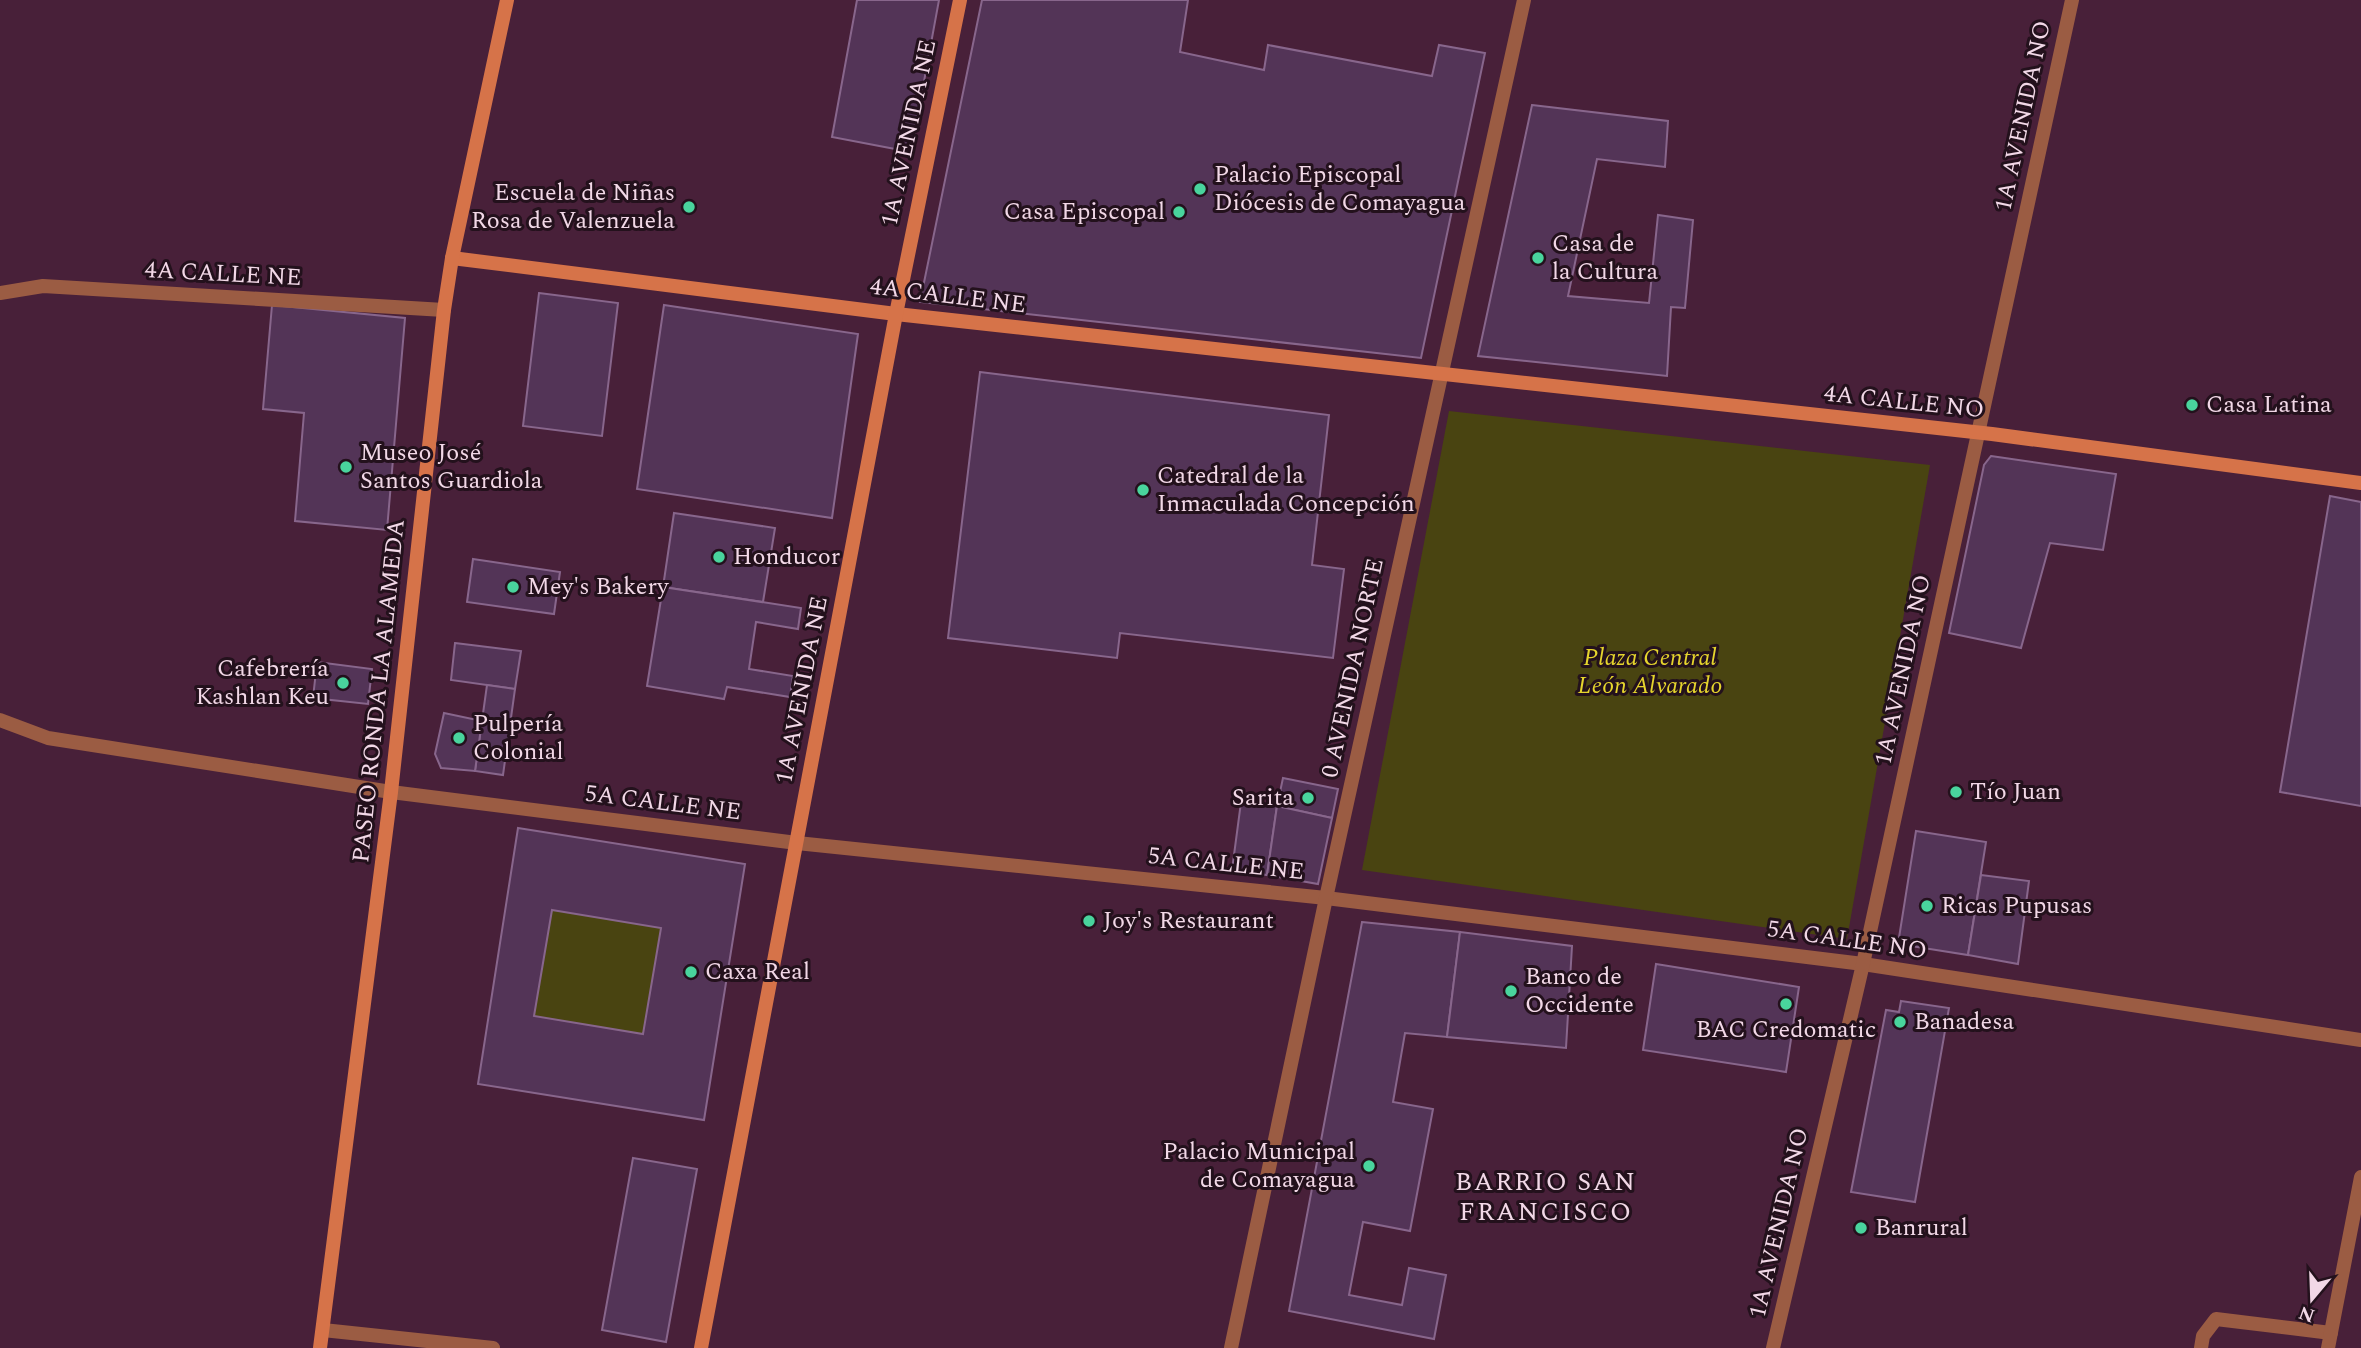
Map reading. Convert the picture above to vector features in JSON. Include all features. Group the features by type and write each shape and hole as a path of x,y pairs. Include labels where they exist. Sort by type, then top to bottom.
{"street":[{"name":"PASEO RONDA LA ALAMEDA","path":"320,1348 391,792 444,310 452,258 507,0"},
{"name":"1A AVENIDA NE","path":"701,1348 895,314 960,0"},
{"name":"0 AVENIDA NORTE","path":"1231,1348 1326,898 1524,0"},
{"name":"1A AVENIDA NO","path":"1773,1348 1863,964 2072,0"},
{"name":"4A CALLE NE","path":"452,258 895,314 1440,374"},
{"name":"4A CALLE NE","path":"0,293 43,286 444,310"},
{"name":"4A CALLE NO","path":"1440,374 1977,433 2361,483"},
{"name":"5A CALLE NE","path":"0,720 48,738 391,792 797,843 1326,898"},
{"name":"5A CALLE NO","path":"1326,898 1863,964 2361,1040"},
{"path":"2201,1348 2203,1336 2216,1319 2330,1341 2361,1177"},
{"path":"323,1330 493,1348"}],"green space":[{"name":"Plaza Central León Alvarado","path":"1449,411 1930,465 1847,939 1362,870"},
{"path":"552,910 661,928 643,1034 534,1016"}],"building":[{"path":"857,0 939,0 911,152 832,137"},
{"name":"Palacio Episcopal Diócesis de Comayagua","path":"982,0 1188,0 1180,52 1264,70 1268,45 1432,76 1439,45 1485,53 1421,358 920,302"},
{"name":"Casa de la Cultura","path":"1532,105 1668,121 1665,167 1597,159 1568,296 1649,303 1658,215 1693,220 1685,308 1671,307 1667,376 1478,356"},
{"path":"539,293 618,303 602,436 523,426"},
{"name":"Museo José Santos Guardiola","path":"272,305 405,318 387,530 295,521 304,413 263,409"},
{"path":"664,305 858,334 832,518 637,489"},
{"name":"Catedral de la Inmaculada Concepción","path":"980,372 1329,415 1312,565 1344,569 1333,658 1120,633 1117,658 948,638"},
{"path":"1991,456 2116,474 2103,550 2050,543 2021,648 1949,633 1984,465"},
{"path":"2330,496 2361,502 2361,806 2280,792"},
{"name":"Honducor","path":"674,513 775,528 763,602 663,587"},
{"name":"Mey's Bakery","path":"473,559 560,572 554,614 467,602"},
{"path":"663,587 801,608 798,629 756,622 749,669 793,676 790,697 727,687 724,699 647,686"},
{"path":"455,643 521,651 515,689 451,680"},
{"name":"Cafebrería Kashlan Keu","path":"317,662 372,669 368,704 313,698"},
{"path":"487,685 515,689 503,775 475,771"},
{"name":"Pulpería Colonial","path":"444,713 482,721 475,771 441,768 435,754"},
{"name":"Sarita","path":"1283,778 1338,789 1332,818 1277,806"},
{"path":"1241,802 1277,806 1267,875 1232,870"},
{"path":"1277,806 1332,818 1318,884 1267,875"},
{"name":"Caxa Real","path":"518,828 745,864 704,1120 478,1084","holes":["552,910 661,928 643,1034 534,1016"]},
{"path":"1916,831 1986,842 1968,955 1898,944"},
{"path":"1981,875 2029,881 2018,964 1968,955"},
{"name":"Palacio Municipal de Comayagua","path":"1362,922 1460,932 1447,1037 1405,1033 1393,1102 1433,1109 1410,1231 1363,1222 1349,1295 1402,1305 1409,1268 1446,1275 1434,1339 1289,1311"},
{"name":"Banco de Occidente","path":"1460,932 1572,946 1566,1048 1447,1037"},
{"path":"1656,964 1799,987 1786,1072 1643,1050"},
{"path":"1901,1001 1949,1008 1915,1202 1851,1192 1886,1010 1899,1012"},
{"path":"633,1158 697,1169 666,1342 602,1330"}],"place":[{"name":"Palacio Episcopal Diócesis de Comayagua","path":"1200,189"},
{"name":"Escuela de Niñas Rosa de Valenzuela","path":"689,207"},
{"name":"Casa Episcopal","path":"1179,212"},
{"name":"Casa de la Cultura","path":"1538,258"},
{"name":"Casa Latina","path":"2192,405"},
{"name":"Museo José Santos Guardiola","path":"346,467"},
{"name":"Catedral de la Inmaculada Concepción","path":"1143,490"},
{"name":"Honducor","path":"719,557"},
{"name":"Mey's Bakery","path":"513,587"},
{"name":"Cafebrería Kashlan Keu","path":"343,683"},
{"name":"Pulpería Colonial","path":"459,738"},
{"name":"Tío Juan","path":"1956,792"},
{"name":"Sarita","path":"1308,798"},
{"name":"Ricas Pupusas","path":"1927,906"},
{"name":"Joy's Restaurant","path":"1089,921"},
{"name":"Caxa Real","path":"691,972"},
{"name":"Banco de Occidente","path":"1511,991"},
{"name":"BAC Credomatic","path":"1786,1004"},
{"name":"Banadesa","path":"1900,1022"},
{"name":"Palacio Municipal de Comayagua","path":"1369,1166"},
{"name":"Banrural","path":"1861,1228"}],"district":[{"name":"BARRIO SAN FRANCISCO","path":"1546,1197"}]}
